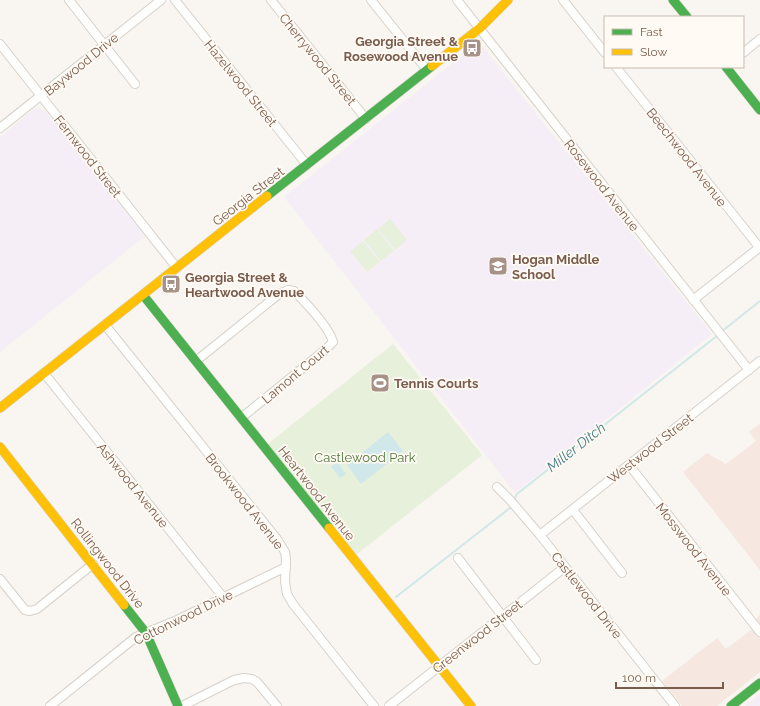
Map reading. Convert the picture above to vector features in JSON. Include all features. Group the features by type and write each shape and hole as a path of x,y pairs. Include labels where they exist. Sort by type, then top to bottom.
{"street":[{"path":"69,0 135,84"},
{"name":"Baywood Drive","path":"0,128 161,0"},
{"name":"Hazelwood Street","path":"175,0 307,166"},
{"name":"Cherrywood Street","path":"270,0 366,119"},
{"path":"371,0 427,70"},
{"name":"Rosewood Avenue","path":"457,0 749,370"},
{"name":"Georgia Street","path":"0,408 480,28 508,0"},
{"path":"563,0 604,52"},
{"path":"673,0 686,16"},
{"path":"744,52 760,39"},
{"name":"Fernwood Street","path":"0,44 177,268"},
{"name":"Beechwood Avenue","path":"617,68 759,247"},
{"path":"727,68 760,110"},
{"path":"693,300 759,247"},
{"name":"Lamont Court","path":"196,361 279,294 288,290 294,291 324,325 331,335 333,342 241,418"},
{"name":"Heartwood Avenue","path":"143,295 470,706"},
{"name":"Brookwood Avenue","path":"105,325 277,539 285,552 285,582 287,594 293,604 374,706"},
{"name":"Westwood Street","path":"540,535 760,361"},
{"name":"Ashwood Avenue","path":"44,374 223,597"},
{"name":"Rollingwood Drive","path":"0,447 146,633 178,706"},
{"name":"Mosswood Avenue","path":"629,465 760,632"},
{"name":"Castlewood Drive","path":"497,487 540,535 675,706"},
{"path":"572,510 622,573"},
{"path":"458,558 536,660"},
{"path":"0,579 24,610 30,611 37,609 93,564"},
{"name":"Cottonwood Drive","path":"50,706 136,637 286,567"},
{"name":"Greenwood Street","path":"389,706 565,567"},
{"path":"182,706 234,680 244,678 252,679 257,682 277,706"},
{"path":"731,706 760,683"}],"shaded area":[{"name":"Hogan Middle School","path":"479,42 712,334 515,493 284,197"},
{"path":"39,108 45,111 145,236 0,352 0,137 34,109"},
{"path":"760,424 760,570 683,472 707,453 726,464 756,441 749,432"},
{"path":"760,613 760,672 717,706 682,706 662,681 717,638 726,649 751,630"},
{"path":"760,694 760,706 745,706"}],"green space":[{"path":"390,219 407,240 395,250 378,229"},
{"path":"377,229 394,251 381,261 364,240"},
{"path":"363,241 380,262 367,272 350,251"},
{"name":"Castlewood Park","path":"393,344 482,455 352,558 264,447"}],"water":[{"path":"388,432 403,451 361,484 347,465"},
{"path":"337,462 346,474 340,478 331,467"}],"waterway":[{"name":"Miller Ditch","path":"721,332 760,301"},
{"name":"Miller Ditch","path":"514,500 517,494 718,335"},
{"name":"Miller Ditch","path":"396,597 510,508 512,504"}],"traffic: fast":[{"path":"673,0 686,16"},
{"path":"267,196 432,66"},
{"path":"727,68 760,110"},
{"path":"143,295 329,528"},
{"path":"124,605 146,633 178,706"},
{"path":"731,706 760,683"}],"traffic: slow":[{"path":"432,66 480,28 508,0"},
{"path":"0,408 267,196"},
{"path":"0,447 124,605"},
{"path":"329,528 471,706"}],"place":[{"name":"Georgia Street & Rosewood Avenue","path":"472,48"},
{"name":"Hogan Middle School","path":"498,266"},
{"name":"Georgia Street & Heartwood Avenue","path":"171,284"},
{"name":"Tennis Courts","path":"380,383"}]}
